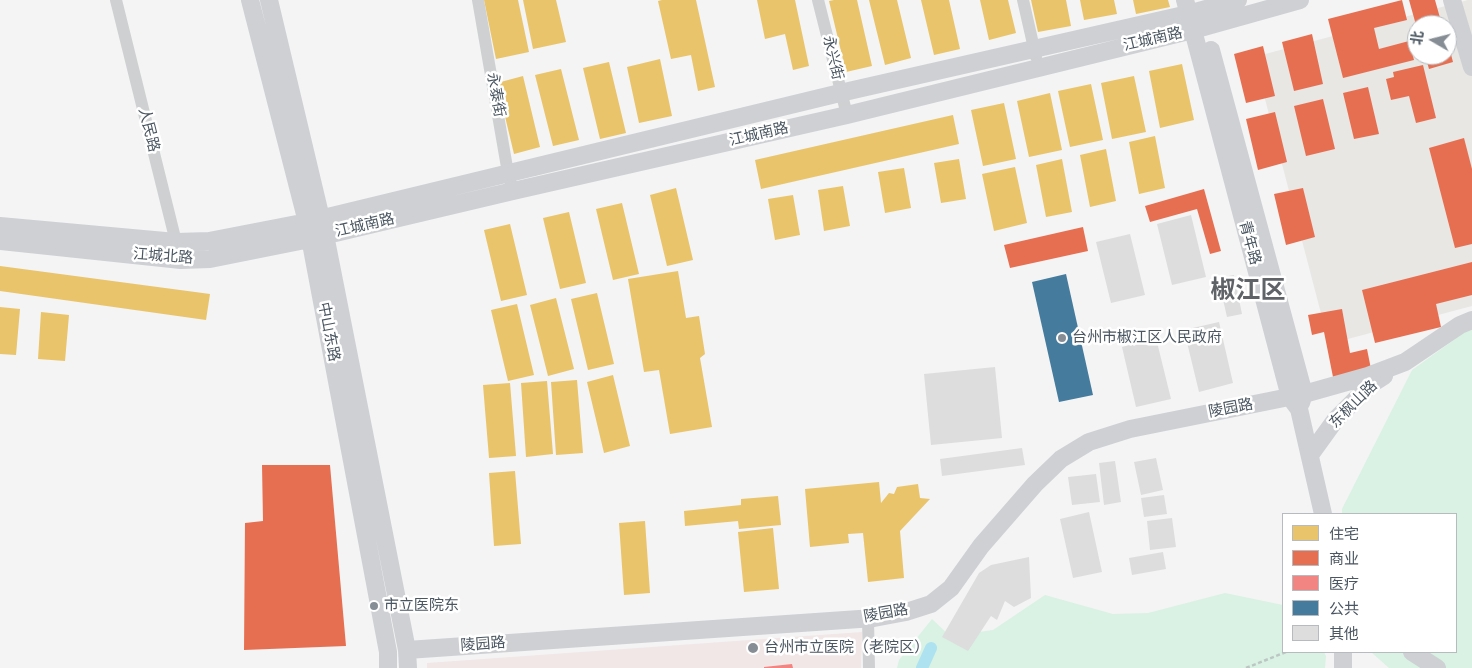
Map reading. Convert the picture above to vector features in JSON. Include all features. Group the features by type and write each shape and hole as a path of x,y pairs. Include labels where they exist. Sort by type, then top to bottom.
{"main road":[{"name":"中山东路","path":"250,0 316,229 388,652 388,668"},
{"name":"中山东路","path":"269,0 408,659"},
{"path":"1194,14 1238,0"},
{"path":"1194,14 1300,0"},
{"path":"1452,0 1472,67"},
{"name":"江城南路","path":"316,229 513,191 847,115 1036,58 1194,14"},
{"name":"青年路","path":"1194,14 1298,400 1323,513"},
{"name":"江城南路","path":"316,229 508,173 840,93 1036,58"},
{"name":"江城北路","path":"0,226 176,242 208,241 316,229"},
{"name":"江城北路","path":"0,241 181,260 210,259 316,229"},
{"name":"东枫山路","path":"1310,455 1336,419 1370,385 1460,325 1472,320"},
{"name":"东枫山路","path":"1298,400 1405,362"},
{"name":"陵园路","path":"408,659 868,618 906,612 930,604 950,588 981,546 1035,484 1061,458 1089,442 1130,429 1298,400"},
{"path":"1342,668 1343,653"},
{"path":"1414,653 1437,668"}],"street":[{"name":"人民路","path":"116,0 181,260"},
{"name":"永泰街","path":"478,0 508,173 513,191"},
{"name":"永兴街","path":"818,0 847,115"},
{"path":"1022,0 1036,58"},
{"path":"868,618 869,668"}],"path":[{"path":"1246,668 1284,653"}],"shaded area":[{"path":"1472,0 1472,306 1329,344 1254,57 1407,16 1407,65 1457,65 1457,15 1412,15"},
{"name":"台州市立医院（老院区）","path":"862,632 861,668 427,668 427,663"}],"green space":[{"path":"1472,327 1472,668 1389,668 1372,653 1457,653 1457,513 1342,513 1342,509 1412,370"},
{"path":"1225,593 1282,605 1282,653 1324,653 1325,668 897,668 899,660 932,619 950,636 993,630 1045,595 1113,614 1148,613"}],"building: 住宅":[{"path":"484,0 518,0 529,52 496,59"},
{"path":"523,0 556,0 566,42 533,49"},
{"path":"696,0 715,87 698,91 691,55 671,59 658,1"},
{"path":"757,0 795,0 809,66 793,70 785,34 765,39"},
{"path":"857,0 872,66 846,72 829,1"},
{"path":"869,0 897,0 911,58 885,65"},
{"path":"921,0 949,0 960,49 934,55"},
{"path":"980,0 1008,0 1016,33 989,40"},
{"path":"1031,0 1066,0 1071,26 1038,32"},
{"path":"1080,0 1114,0 1117,14 1084,20"},
{"path":"1133,0 1168,0 1170,7 1136,14"},
{"path":"660,59 672,116 639,123 627,67"},
{"path":"609,62 626,133 600,139 583,68"},
{"path":"1182,64 1194,120 1160,128 1149,71"},
{"path":"561,69 579,140 553,146 535,75"},
{"path":"523,76 540,147 514,154 497,83"},
{"path":"1134,76 1146,132 1112,139 1101,83"},
{"path":"1091,84 1103,140 1070,147 1058,91"},
{"path":"1050,93 1062,150 1029,157 1017,101"},
{"path":"1004,103 1016,159 983,166 971,110"},
{"path":"953,115 959,144 761,189 755,160"},
{"path":"1155,136 1165,188 1139,194 1129,142"},
{"path":"1106,149 1116,201 1090,207 1080,155"},
{"path":"959,159 966,199 941,203 934,163"},
{"path":"1062,159 1072,212 1046,217 1036,165"},
{"path":"1015,167 1027,223 994,231 982,174"},
{"path":"904,168 911,208 885,213 878,172"},
{"path":"843,186 850,226 824,231 818,190"},
{"path":"676,188 693,260 667,266 650,195"},
{"path":"793,195 800,235 775,240 768,199"},
{"path":"622,203 639,274 613,280 596,209"},
{"path":"569,212 586,283 560,289 543,218"},
{"path":"510,224 527,295 501,301 484,230"},
{"path":"0,266 210,294 206,320 0,291"},
{"path":"678,271 686,318 699,316 705,354 700,358 712,427 670,434 659,370 644,372 628,279"},
{"path":"597,293 614,364 588,370 571,299"},
{"path":"556,298 574,369 548,376 530,305"},
{"path":"517,304 534,375 508,381 491,310"},
{"path":"0,307 20,309 16,355 0,354"},
{"path":"41,312 69,315 65,361 38,359"},
{"path":"613,375 630,446 604,453 587,382"},
{"path":"577,380 583,453 556,455 551,382"},
{"path":"547,381 553,454 526,457 521,383"},
{"path":"510,383 516,456 489,458 483,385"},
{"path":"515,471 521,544 494,546 489,473"},
{"path":"879,482 881,503 889,493 894,494 897,487 918,484 920,498 930,499 900,531 904,578 868,582 863,533 848,534 849,543 810,547 805,489"},
{"path":"778,496 781,525 739,529 738,521 685,526 684,511 741,505 741,499"},
{"path":"645,521 650,593 624,595 619,523"},
{"path":"773,528 779,589 744,592 738,532"}],"building: 商业":[{"path":"1402,0 1407,20 1374,28 1379,49 1407,42 1407,62 1343,78 1328,19"},
{"path":"1409,0 1435,0 1439,15 1413,15"},
{"path":"1312,34 1323,84 1294,91 1282,42"},
{"path":"1263,46 1275,96 1246,103 1234,54"},
{"path":"1423,65 1436,118 1416,123 1409,96 1391,100 1386,79 1394,77 1393,72"},
{"path":"1428,65 1443,65 1429,69"},
{"path":"1368,87 1379,134 1354,139 1343,93"},
{"path":"1323,99 1335,149 1306,156 1294,106"},
{"path":"1275,112 1287,162 1258,170 1246,119"},
{"path":"1464,138 1472,169 1472,244 1455,248 1429,148"},
{"path":"1303,188 1315,237 1286,245 1274,194"},
{"path":"1204,189 1221,251 1210,254 1197,209 1150,222 1145,206"},
{"path":"1083,227 1088,251 1010,268 1004,245"},
{"path":"1472,262 1472,295 1436,304 1441,327 1375,343 1362,290"},
{"path":"1342,309 1350,353 1367,349 1371,369 1333,377 1324,332 1312,335 1308,315"},
{"path":"262,465 330,465 346,646 244,650 245,523 263,521"}],"building: 医疗":[{"path":"792,664 793,668 764,668 764,667"}],"building: 公共":[{"name":"台州市椒江区人民政府","path":"1066,274 1093,395 1059,402 1032,282"}],"building: 其他":[{"path":"1191,215 1206,277 1172,285 1157,224"},
{"path":"1130,234 1145,295 1111,303 1096,242"},
{"path":"1234,275 1242,314 1227,317 1218,278"},
{"path":"1219,322 1233,383 1199,392 1184,330"},
{"path":"1156,338 1171,399 1136,407 1122,347"},
{"path":"995,367 1002,438 931,445 924,374"},
{"path":"1022,448 1025,465 942,476 940,459"},
{"path":"1156,458 1163,490 1141,495 1134,462"},
{"path":"1115,461 1121,502 1104,505 1099,463"},
{"path":"1096,474 1100,502 1072,505 1068,477"},
{"path":"1164,495 1167,514 1144,517 1141,498"},
{"path":"1089,512 1102,572 1073,578 1060,519"},
{"path":"1172,518 1176,547 1150,550 1147,521"},
{"path":"1163,552 1166,569 1132,575 1129,558"},
{"path":"1029,557 1031,598 1014,607 1005,601 997,620 991,616 968,651 942,637 979,573 991,565"}],"waterway":[{"path":"922,668 931,648"}],"place":[{"name":"台州市椒江区人民政府","path":"1062,338"},
{"name":"市立医院东","path":"374,606"},
{"name":"台州市立医院（老院区）","path":"753,648"}],"district":[{"name":"椒江区","path":"1248,292"}]}
